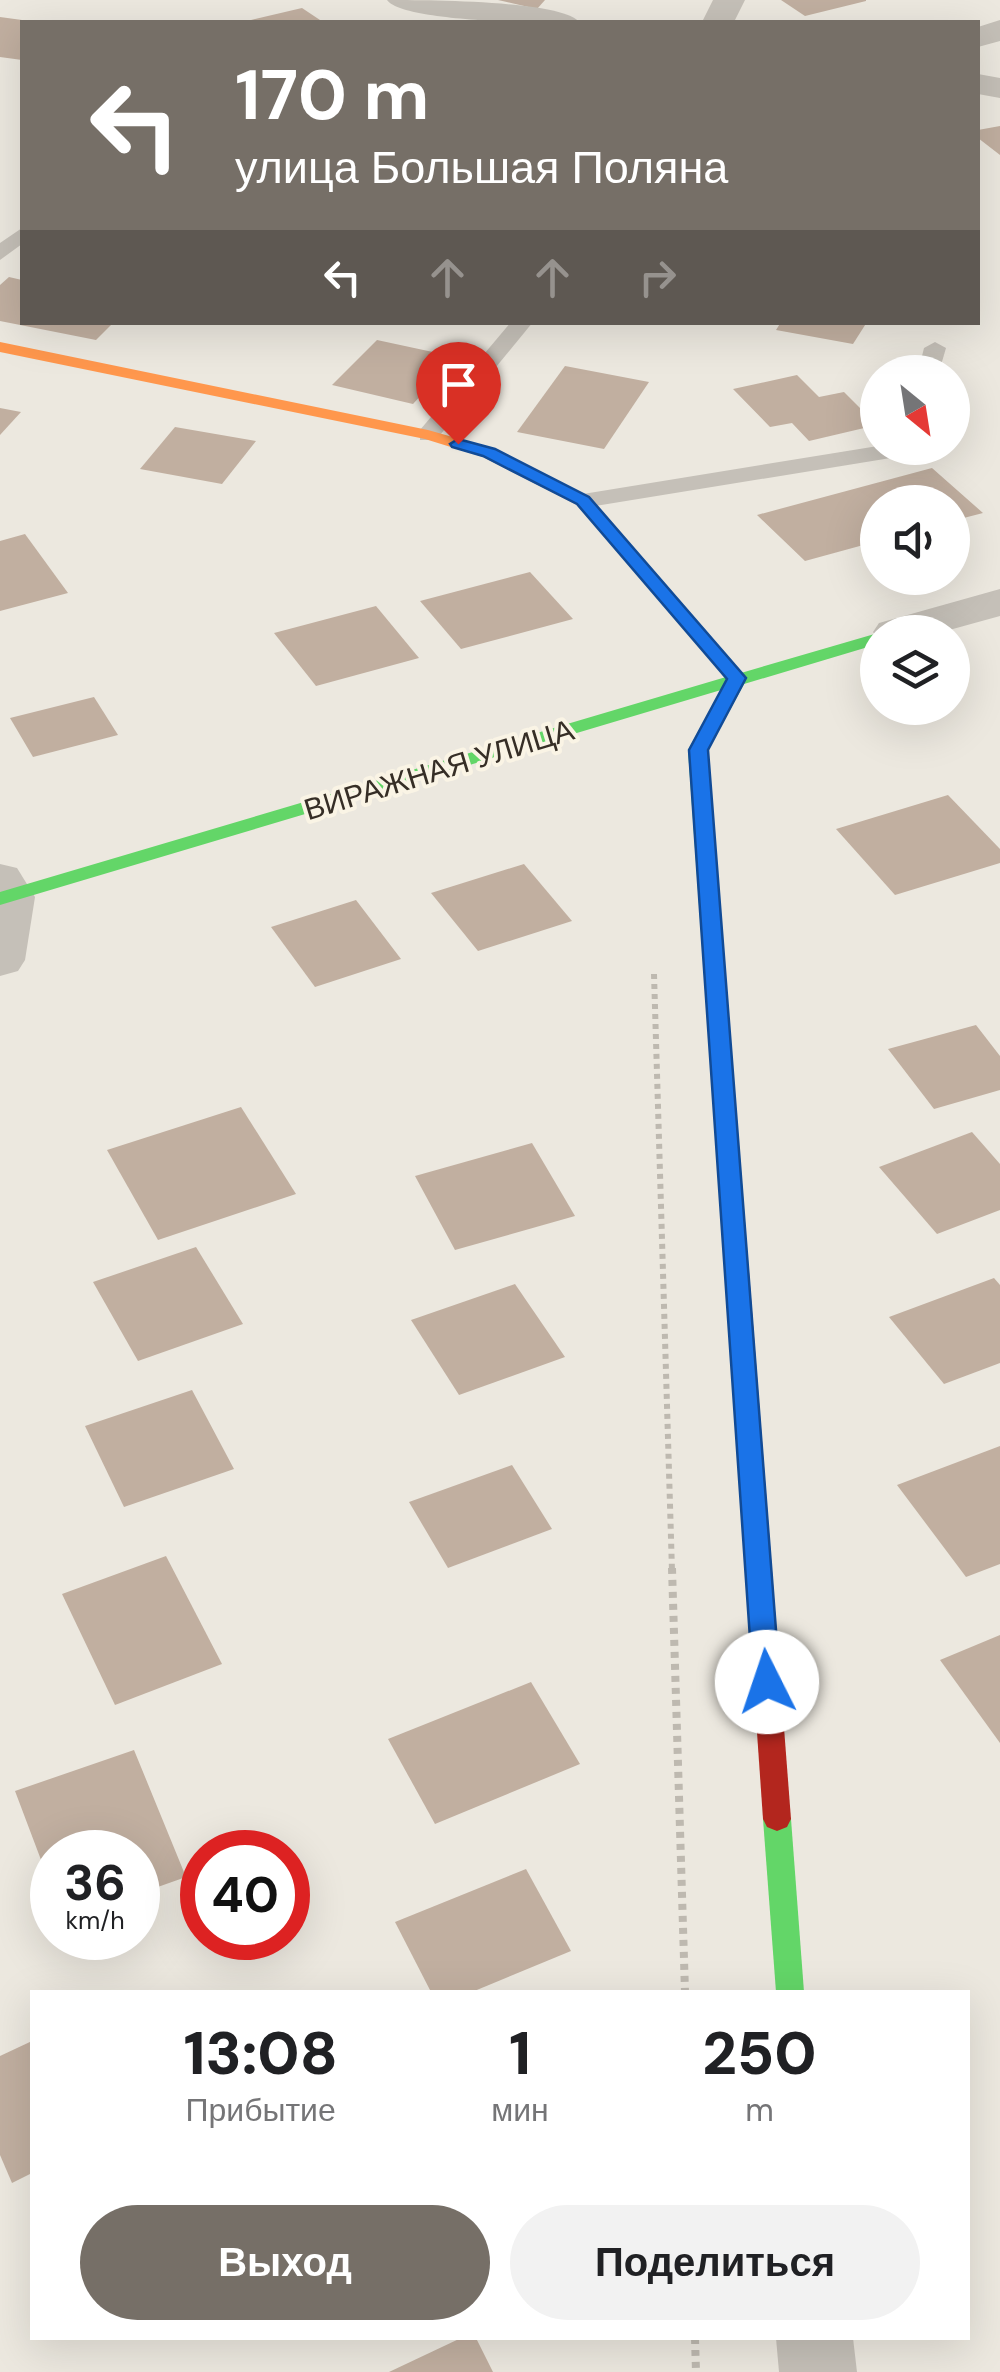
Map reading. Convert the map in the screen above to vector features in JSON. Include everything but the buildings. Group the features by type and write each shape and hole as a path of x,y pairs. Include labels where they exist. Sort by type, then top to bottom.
{"street":[{"path":"403,0 548,20"},
{"path":"0,348 428,435 489,453 583,501 736,678 698,750 790,1990"},
{"path":"954,615 1000,602"},
{"name":"ВИРАЖНАЯ УЛИЦА","path":"4,892 860,643"},
{"path":"0,960 4,892"},
{"path":"815,2340 818,2372"}],"lane":[{"path":"0,254 20,236"},
{"path":"428,435 520,325"},
{"path":"933,355 935,348"},
{"path":"583,501 860,456"}],"path":[{"path":"654,965 684,1990"},
{"path":"695,2340 696,2372"}],"traffic: fast":[{"path":"690,625 737,679 698,750 737,1272"},
{"path":"0,899 860,643"},
{"path":"777,1819 790,1990"}],"traffic: slow":[{"path":"0,347 428,435 489,453 583,501 690,625"}],"traffic: jam":[{"path":"737,1272 777,1819"}],"route":[{"path":"458,444 489,453 583,501 736,678 698,750 767,1682"}]}
